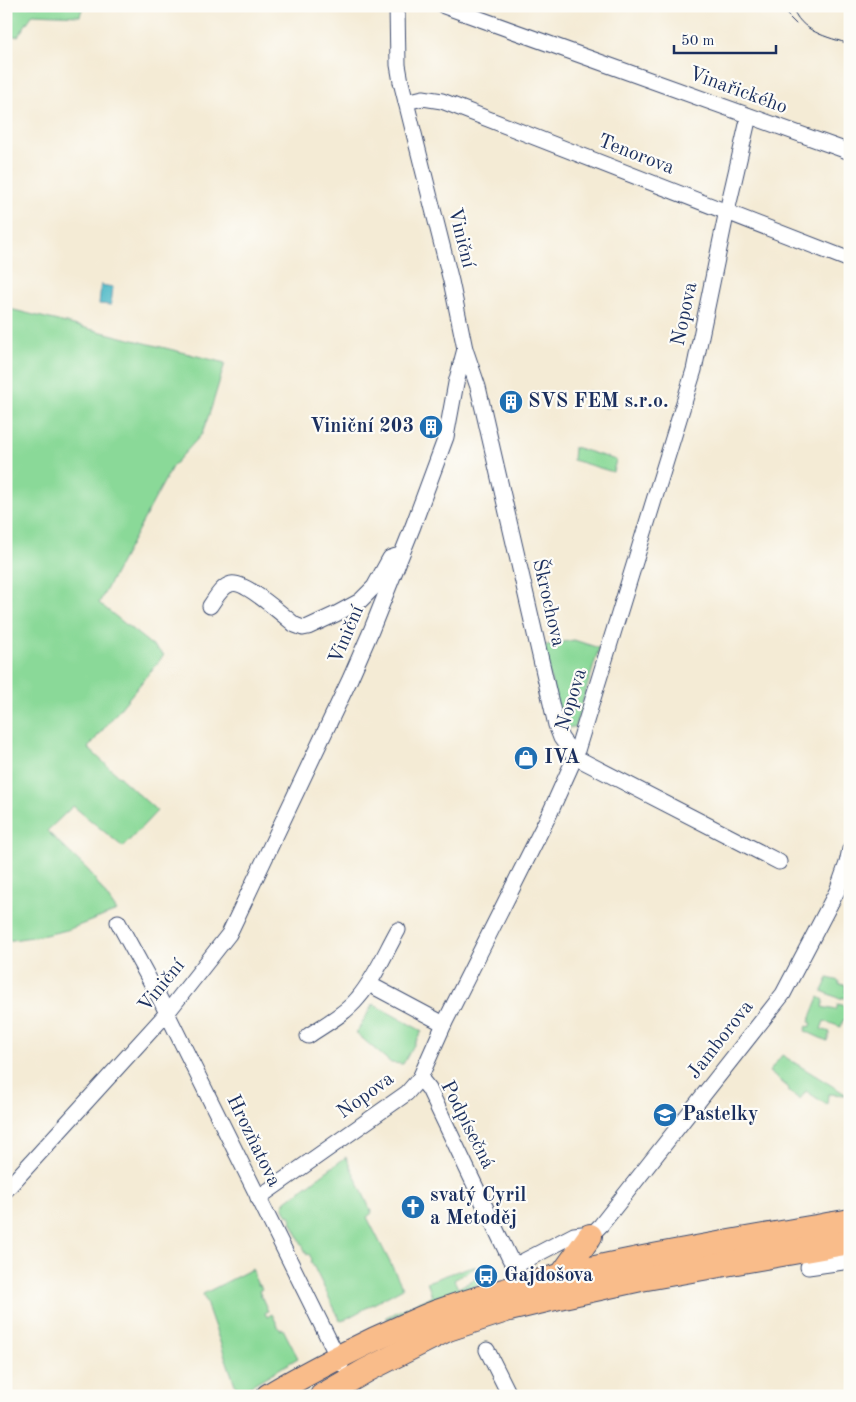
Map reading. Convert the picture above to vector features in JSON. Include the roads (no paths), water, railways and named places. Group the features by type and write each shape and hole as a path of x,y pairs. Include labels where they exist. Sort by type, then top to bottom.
{"main road":[{"path":"268,1396 338,1357 405,1325 526,1284 638,1259 850,1221"},
{"path":"562,1275 590,1236"},
{"path":"322,1396 448,1329 478,1318 562,1296 850,1242"}],"street":[{"name":"Viniční","path":"6,1190 167,1013 229,934 348,684 371,631 446,437 465,348 451,281 401,82 398,65 397,6"},
{"name":"Vinařického","path":"444,6 850,152"},
{"name":"Tenorova","path":"406,102 423,98 442,102 850,260"},
{"name":"Nopova","path":"258,1198 407,1093 420,1078 444,1024 549,815 575,757 694,370 726,212 749,116"},
{"name":"Škrochova","path":"465,348 476,380 493,448 556,725 562,738 575,757 779,862"},
{"name":"Viniční","path":"210,606 227,586 236,583 256,594 295,625 302,628 308,627 360,600 374,587 390,558 400,557"},
{"name":"Jamborova","path":"590,1236 601,1225 782,994 837,891 850,849"},
{"name":"Hrozňatova","path":"118,922 167,1013 349,1380"},
{"path":"308,1036 357,1000 369,984 398,930"},
{"path":"369,984 444,1024"},
{"name":"Podpísečná","path":"420,1078 432,1097 510,1259 516,1263 522,1262 574,1235 590,1236"},
{"path":"808,1266 850,1261"},
{"path":"487,1350 510,1396"}],"water":[{"path":"101,285 113,287 111,305 99,304"},
{"path":"588,391 610,398 607,408 585,402"}],"tram line":[{"path":"783,6 789,17 796,24"},
{"path":"792,6 801,22 808,28 824,36 850,44"}],"place":[{"name":"SVS FEM s.r.o.","path":"511,402"},
{"name":"Viniční 203","path":"431,427"},
{"name":"IVA","path":"526,758"},
{"name":"Pastelky","path":"665,1115"},
{"name":"svatý Cyril a Metoděj","path":"413,1207"},
{"name":"Gajdošova","path":"486,1276"}]}
